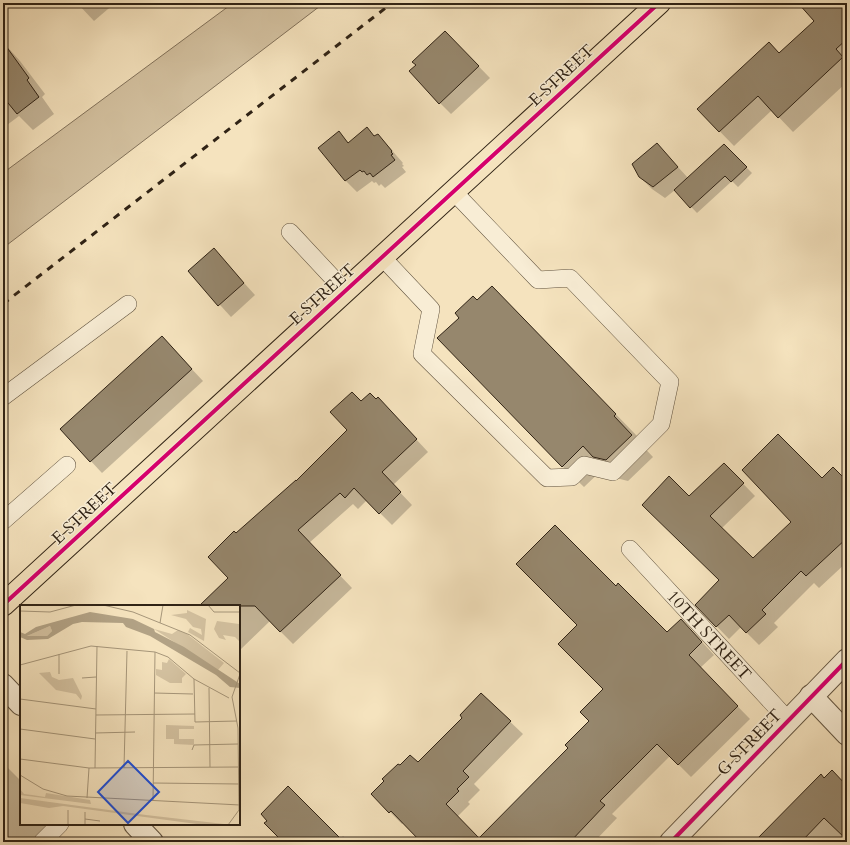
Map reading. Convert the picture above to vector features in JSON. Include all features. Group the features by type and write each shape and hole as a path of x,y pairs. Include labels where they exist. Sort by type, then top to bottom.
{"main road":[{"name":"E STREET","path":"3,605 660,3"}],"street":[{"name":"G STREET","path":"671,842 847,660"},
{"path":"3,685 20,703"},
{"path":"812,696 847,734"},
{"path":"136,825 152,842"}],"lane":[{"path":"382,257 431,309 422,354 547,478 572,477 584,466 613,472 661,424 670,382 570,278 538,280 454,192"},
{"path":"290,232 345,291"},
{"path":"3,397 128,304"},
{"path":"3,521 67,465"},
{"name":"10TH STREET","path":"630,550 788,720"},
{"path":"42,842 59,825"}],"shaded area":[{"path":"233,3 324,3 3,248 3,173"}],"building":[{"path":"798,3 847,3 847,39 836,49 843,57 778,118 758,96 719,132 697,109 769,42 779,53 814,21"},
{"path":"445,31 479,66 439,104 409,71 416,65 412,62"},
{"path":"3,42 29,78 27,80 39,97 17,114 4,98 3,99"},
{"path":"367,127 374,136 378,134 392,151 391,152 393,154 391,155 395,160 373,177 370,173 367,175 364,171 362,172 360,170 345,181 318,148 339,131 348,143"},
{"path":"657,143 678,167 653,187 639,177 632,164"},
{"path":"724,144 747,167 731,182 725,176 690,208 674,190"},
{"path":"214,248 244,283 218,306 188,271"},
{"path":"492,286 616,414 614,416 632,435 606,460 593,457 583,446 562,467 437,338 459,318 455,313 473,296 477,300"},
{"path":"162,336 192,369 90,462 60,429"},
{"path":"352,392 361,401 370,393 376,399 378,397 417,439 382,472 401,492 379,514 354,488 345,498 340,493 298,530 341,575 280,632 255,606 200,605 228,578 208,557 234,531 236,533 296,481 347,430 330,412"},
{"path":"778,434 822,478 833,467 847,481 847,538 806,576 801,571 762,610 766,614 746,633 729,615 716,627 695,605 719,580 642,505 669,476 689,496 724,463 744,483 710,516 753,558 791,522 742,470"},
{"path":"555,525 616,586 618,583 667,632 681,619 702,642 689,655 738,706 678,765 657,744 600,801 605,805 570,842 421,842 391,811 389,813 371,794 384,781 382,779 410,755 418,762 462,718 460,715 481,693 511,721 463,771 469,777 457,789 459,791 446,804 479,838 568,748 565,745 589,721 580,712 603,689 558,644 577,625 516,564"},
{"path":"832,770 847,786 847,840 824,818 801,842 754,842 821,774 824,778"},
{"path":"288,786 344,842 283,842 264,823 267,821 261,814"}],"railway":[{"path":"3,304 392,3"}],"cycle path":[{"path":"3,605 659,3"},
{"path":"671,842 847,660"}]}
